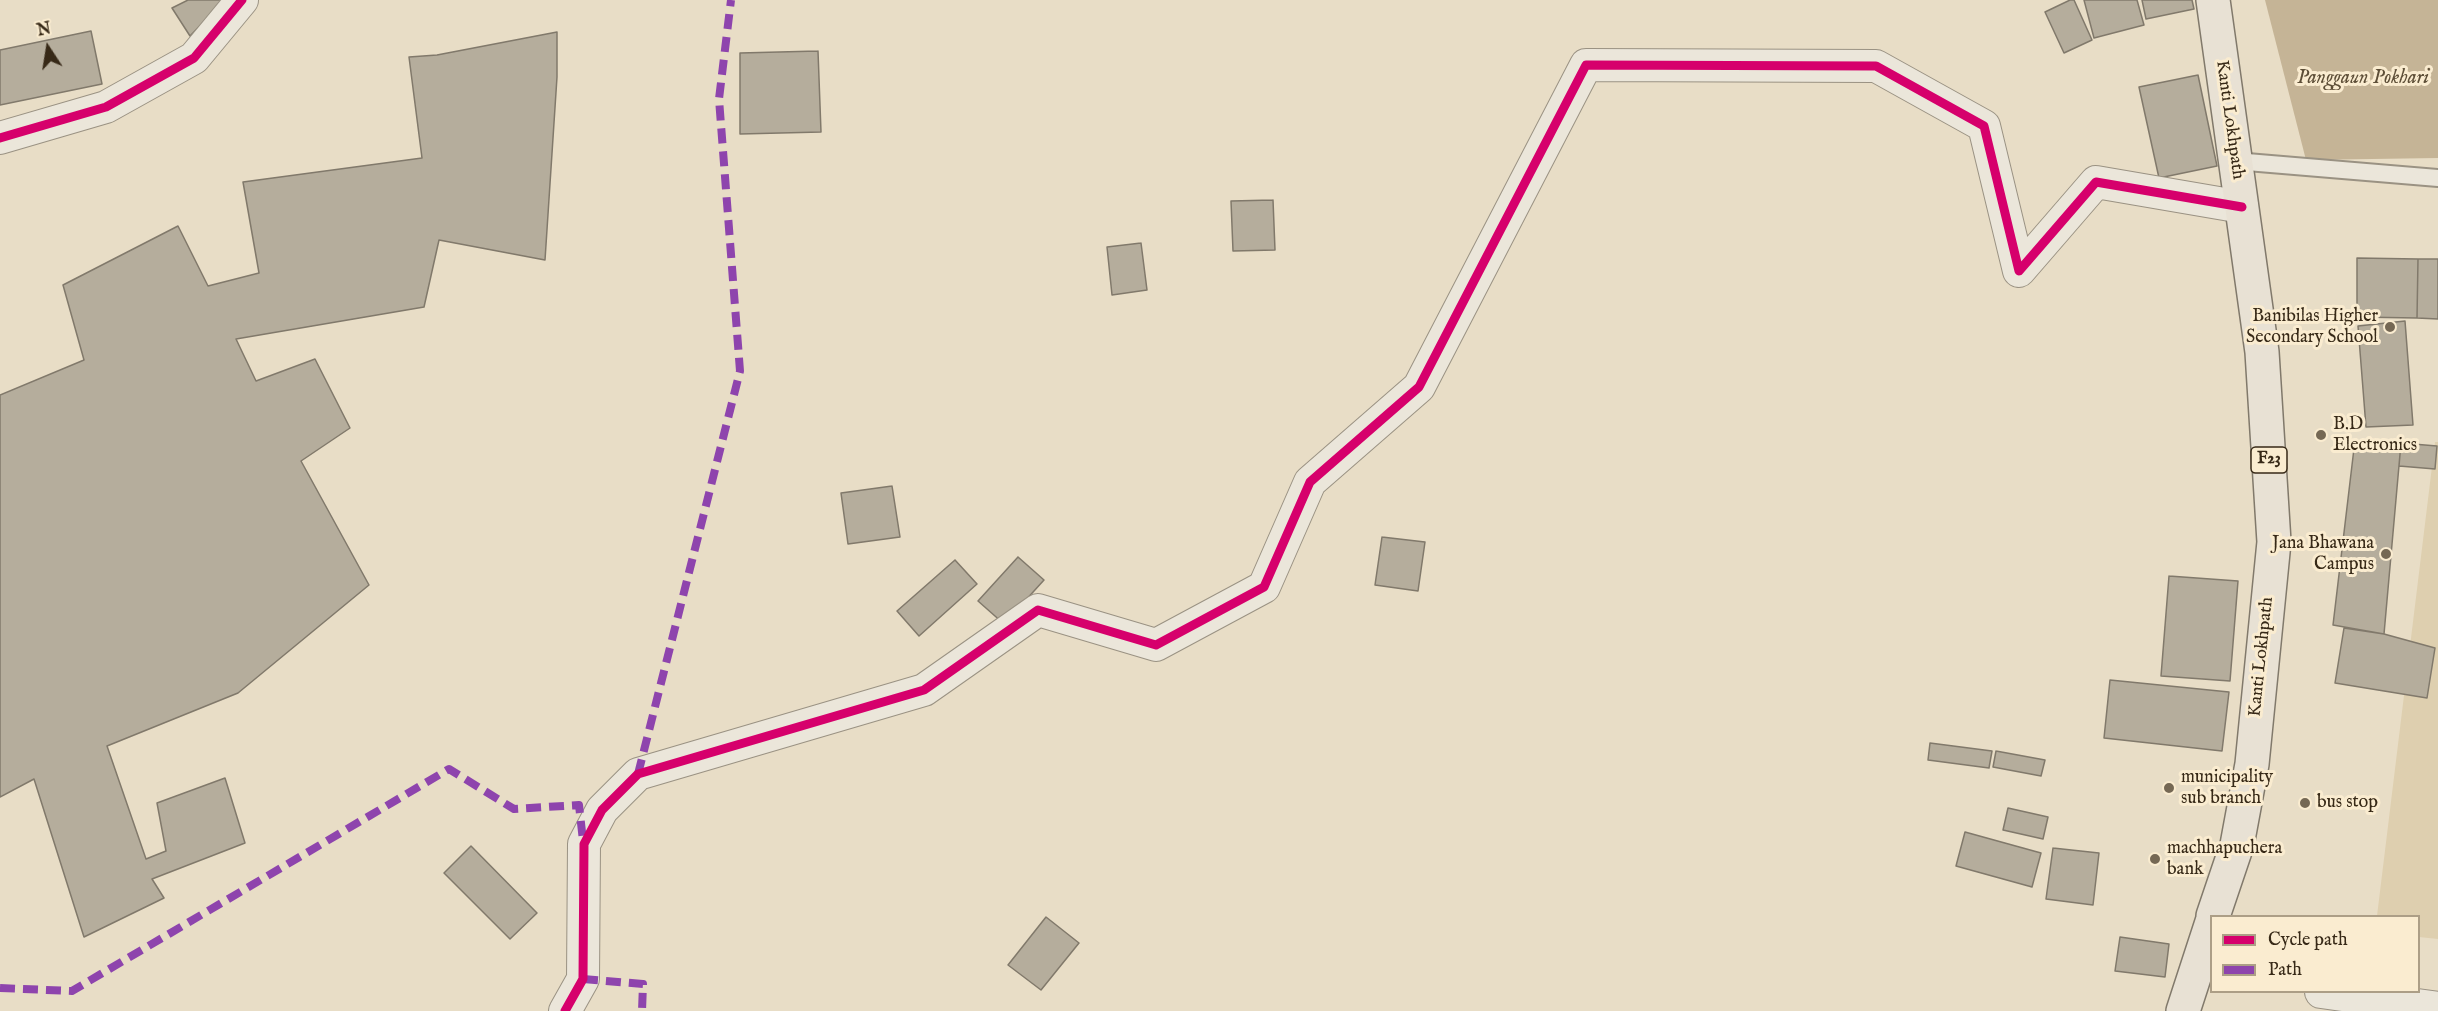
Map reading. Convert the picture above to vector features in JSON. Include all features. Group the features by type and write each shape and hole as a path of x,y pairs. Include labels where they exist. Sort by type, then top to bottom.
{"main road":[{"name":"Kanti Lokhpath","path":"2212,0 2262,352 2274,542 2252,764 2237,845 2213,915"},
{"path":"2182,1011 2204,974 2210,929"}],"street":[{"path":"0,138 106,107 194,58 242,0"},
{"path":"565,1011 583,979 584,844 602,810 638,774 924,690 1038,610 1156,645 1264,587 1310,482 1419,387 1586,65 1876,66 1984,126 2019,271 2097,182 2242,207"},
{"path":"2328,993 2438,1008"}],"lane":[{"path":"2235,161 2438,178"}],"shaded area":[{"path":"2435,442 2438,442 2438,939 2420,937 2420,915 2377,915"}],"water":[{"name":"Panggaun Pokhari","path":"2265,0 2438,0 2438,158 2306,160"}],"building":[{"path":"188,0 225,0 190,36 172,8"},
{"path":"2074,0 2092,40 2064,53 2045,12"},
{"path":"2084,0 2137,0 2144,25 2094,38"},
{"path":"2142,0 2192,0 2194,9 2146,19"},
{"path":"91,31 102,84 0,105 0,50"},
{"path":"557,32 557,77 545,260 439,240 424,307 236,339 256,381 315,359 350,428 301,461 369,585 238,693 107,746 146,859 166,851 157,803 225,778 245,843 152,879 164,898 84,937 34,779 0,797 0,395 84,360 63,285 178,226 208,286 259,273 243,182 422,158 409,57 437,55"},
{"path":"818,51 821,132 740,134 740,53"},
{"path":"2198,75 2217,166 2159,178 2139,87"},
{"path":"1273,200 1275,250 1233,251 1231,201"},
{"path":"1141,243 1147,290 1112,295 1107,247"},
{"path":"2357,258 2418,259 2417,318 2357,317"},
{"path":"2418,259 2438,259 2438,319 2417,318"},
{"path":"2405,321 2413,425 2366,427 2358,326"},
{"path":"2355,440 2401,443 2384,634 2333,625"},
{"path":"2401,443 2437,446 2435,469 2399,466"},
{"path":"892,486 900,537 848,544 841,493"},
{"path":"1382,537 1425,542 1418,591 1375,585"},
{"path":"1018,557 1044,580 1004,624 978,601"},
{"path":"955,560 977,584 919,636 897,611"},
{"path":"2169,576 2238,581 2230,681 2161,676"},
{"path":"2344,628 2384,634 2435,648 2427,698 2335,683"},
{"path":"2110,680 2229,692 2222,751 2104,738"},
{"path":"1930,743 1992,751 1989,768 1928,760"},
{"path":"1996,751 2045,760 2041,776 1993,767"},
{"path":"2008,808 2048,817 2043,839 2003,830"},
{"path":"1965,832 2041,853 2032,887 1956,866"},
{"path":"471,846 537,913 510,939 444,873"},
{"path":"2053,848 2099,853 2093,905 2046,899"},
{"path":"1046,917 1079,943 1041,990 1008,965"},
{"path":"2120,937 2169,944 2165,977 2115,971"}],"marked path":[{"path":"638,774 740,371 719,99 731,0"},
{"path":"0,988 72,991 449,769 514,809 579,805 583,841"},
{"path":"583,979 643,984 642,1011"}],"cycle path":[{"path":"0,138 106,107 194,58 242,0"},
{"path":"565,1011 583,979 584,844 602,810 638,774 924,690 1038,610 1156,645 1264,587 1310,482 1419,387 1586,65 1876,66 1984,126 2019,271 2096,182 2242,207"}],"place":[{"name":"Banibilas Higher Secondary School","path":"2390,327"},
{"name":"B.D Electronics","path":"2321,435"},
{"name":"Jana Bhawana Campus","path":"2386,554"},
{"name":"municipality sub branch","path":"2169,788"},
{"name":"bus stop","path":"2305,803"},
{"name":"machhapuchera bank","path":"2155,859"}]}
